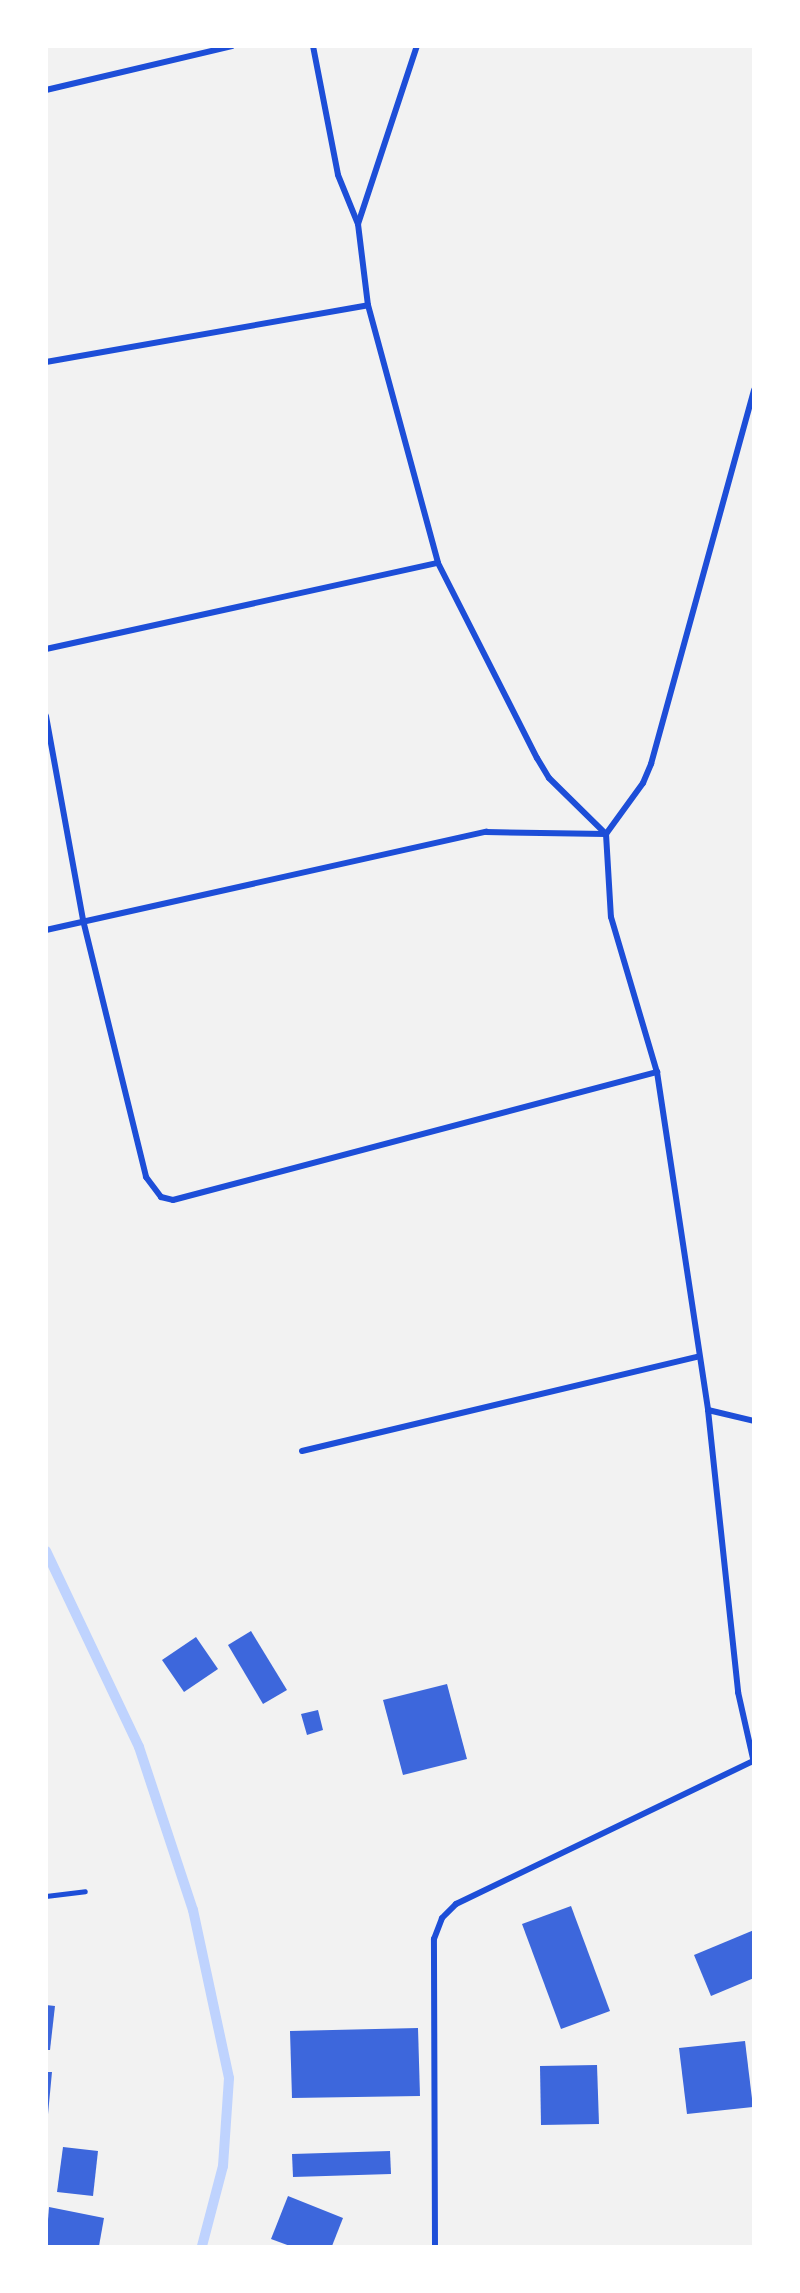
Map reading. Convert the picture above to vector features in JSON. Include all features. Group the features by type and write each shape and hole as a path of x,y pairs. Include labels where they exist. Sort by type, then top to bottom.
{"street":[{"path":"46,90 232,46"},
{"path":"313,46 338,175 358,224 368,305 438,563 549,778 606,834"},
{"path":"358,224 417,46"},
{"path":"46,362 368,305"},
{"path":"435,2247 434,1939 442,1918 456,1904 753,1762 738,1692 708,1410 698,1356 657,1072 611,917 606,834 651,764 753,390"},
{"path":"46,649 438,563"},
{"path":"46,716 83,920 146,1177 161,1197 173,1200 657,1072"},
{"path":"46,930 486,832 606,834"},
{"path":"302,1451 698,1356"},
{"path":"708,1410 753,1420"}],"lane":[{"path":"46,1896 85,1891"}],"building":[{"path":"251,1631 287,1690 263,1704 228,1645"},
{"path":"196,1637 218,1669 184,1692 162,1660"},
{"path":"447,1684 467,1759 403,1775 383,1700"},
{"path":"318,1710 323,1730 307,1735 301,1714"},
{"path":"571,1906 610,2011 561,2029 522,1924"},
{"path":"754,1930 754,1978 711,1996 694,1955"},
{"path":"46,2005 55,2006 50,2050 46,2050"},
{"path":"418,2028 420,2096 292,2098 290,2031"},
{"path":"745,2041 753,2107 687,2114 679,2048"},
{"path":"597,2065 599,2124 541,2125 540,2066"},
{"path":"46,2072 52,2072 48,2114 46,2114"},
{"path":"63,2147 98,2151 93,2196 57,2192"},
{"path":"390,2151 391,2174 293,2177 292,2154"},
{"path":"288,2196 343,2218 332,2246 290,2246 271,2239"},
{"path":"49,2207 104,2218 99,2246 46,2246"}],"waterway":[{"path":"46,1551 139,1747 193,1910 229,2078 223,2166 202,2246"}]}
